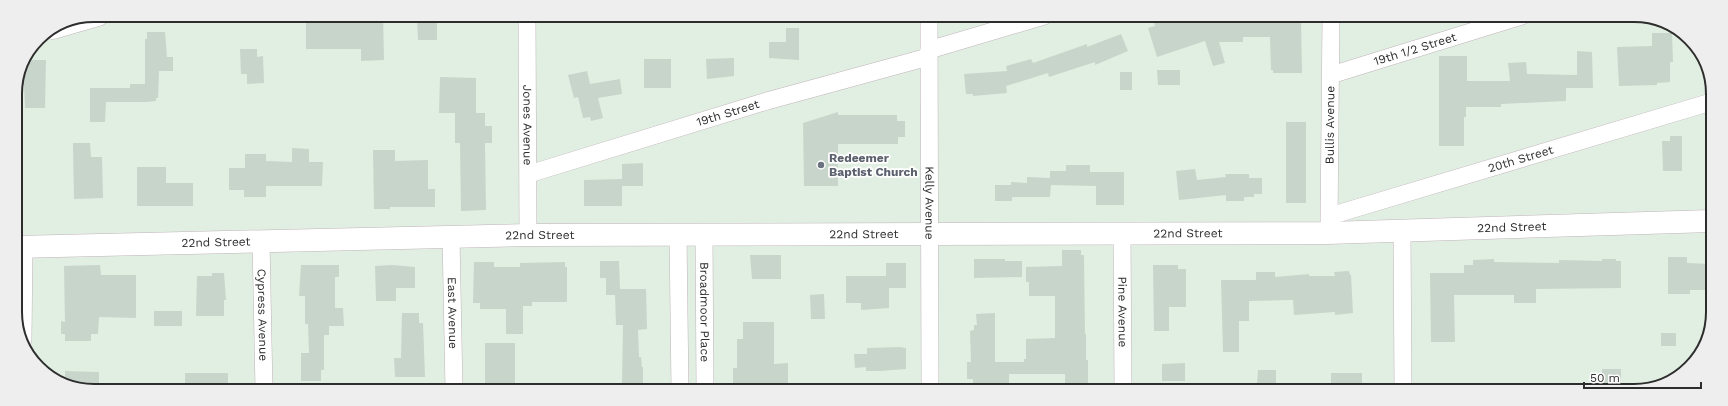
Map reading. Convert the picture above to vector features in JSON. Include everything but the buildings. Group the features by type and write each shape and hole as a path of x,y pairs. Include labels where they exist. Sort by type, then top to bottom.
{"street":[{"name":"Jones Avenue","path":"528,22 528,235"},
{"name":"Kelly Avenue","path":"929,22 930,384"},
{"name":"19th Street","path":"529,174 929,53 1025,22"},
{"name":"Bullis Avenue","path":"1329,224 1331,22"},
{"name":"19th 1/2 Street","path":"1331,75 1503,22"},
{"name":"20th Street","path":"1329,224 1706,104"},
{"name":"22nd Street","path":"22,247 528,235 1122,233 1329,224 1402,232 1706,221"},
{"path":"1402,232 1403,384"},
{"name":"Pine Avenue","path":"1122,233 1123,384"},
{"name":"Broadmoor Place","path":"678,234 680,384"},
{"name":"Broadmoor Place","path":"704,234 705,384"},
{"name":"East Avenue","path":"451,236 454,384"},
{"name":"Cypress Avenue","path":"261,241 264,384"},
{"path":"22,294 23,327"}],"place":[{"name":"Redeemer Baptist Church","path":"821,165"}]}
